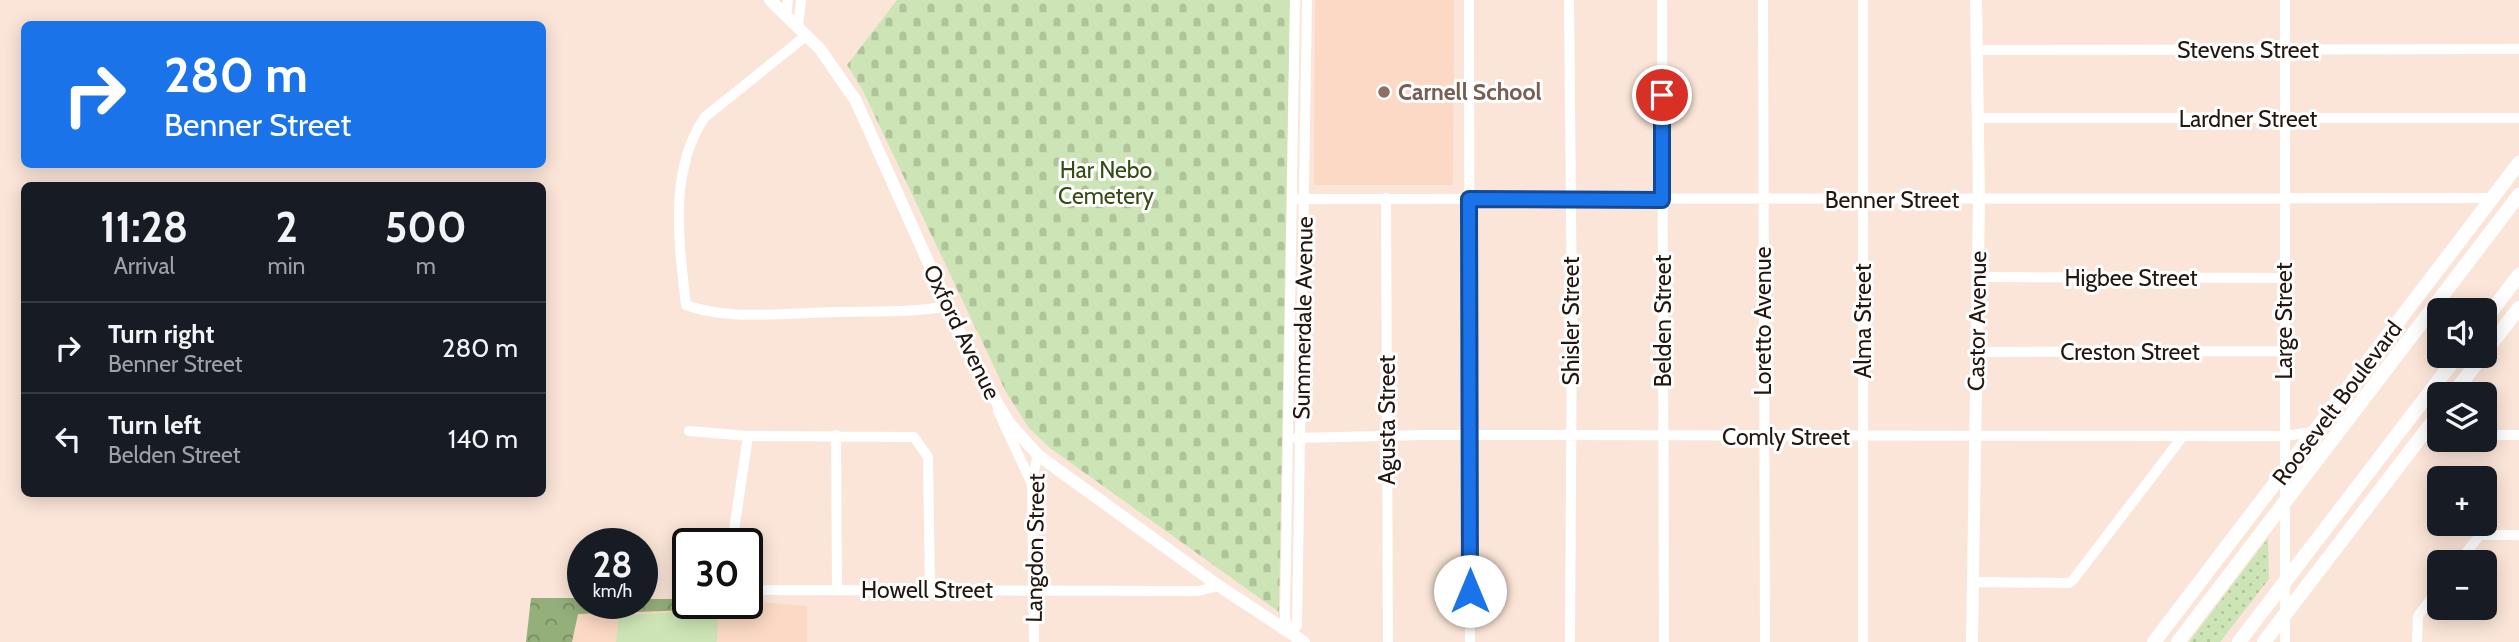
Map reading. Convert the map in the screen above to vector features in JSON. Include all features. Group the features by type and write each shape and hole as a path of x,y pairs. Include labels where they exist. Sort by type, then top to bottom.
{"highway":[{"name":"Roosevelt Boulevard","path":"2154,642 2519,163"},
{"name":"Roosevelt Boulevard","path":"2178,642 2519,195"},
{"path":"2398,322 2471,258"},
{"path":"2497,304 2519,277"},
{"path":"2497,337 2519,308"},
{"path":"2239,642 2448,368"},
{"path":"2264,642 2427,429"}],"main road":[{"name":"Oxford Avenue","path":"770,0 803,30 856,101 948,306 994,400 1038,455 1287,638 1304,642"},
{"name":"Castor Avenue","path":"1972,642 1979,200 1976,0"}],"street":[{"path":"786,15 788,0"},
{"name":"Summerdale Avenue","path":"1287,638 1285,617 1295,0"},
{"name":"Summerdale Avenue","path":"1287,638 1297,626 1307,0"},
{"path":"1469,0 1471,642"},
{"name":"Shisler Street","path":"1569,0 1570,642"},
{"name":"Belden Street","path":"1662,0 1664,642"},
{"name":"Loretto Avenue","path":"1763,0 1765,642"},
{"name":"Alma Street","path":"1863,0 1863,642"},
{"name":"Large Street","path":"2285,0 2285,642"},
{"path":"803,2 803,30 705,117 689,142 681,171 680,199 686,305 713,313 906,311 948,306"},
{"name":"Stevens Street","path":"1977,50 2519,49"},
{"name":"Lardner Street","path":"1976,118 2519,118"},
{"name":"Agusta Street","path":"1386,198 1388,642"},
{"name":"Benner Street","path":"1292,199 2493,198"},
{"name":"Higbee Street","path":"1977,277 2284,278"},
{"name":"Creston Street","path":"1976,352 2284,351"},
{"path":"994,400 1002,427 1024,462 1032,487"},
{"name":"Comly Street","path":"1288,438 2285,436 2306,435 2316,430"},
{"path":"689,431 748,436 914,436 928,457 930,590"},
{"path":"836,435 837,590"},
{"path":"2422,435 2427,435"},
{"path":"2497,435 2519,435"},
{"path":"734,528 748,436"},
{"path":"1973,582 2064,583 2073,580 2183,436"},
{"name":"Langdon Street","path":"1034,642 1032,487 1038,455"},
{"path":"2468,550 2480,535 2519,535"},
{"name":"Howell Street","path":"763,590 1198,591 1219,586"},
{"path":"2417,642 2418,616 2427,604"}],"shaded area":[{"name":"Carnell School","path":"1315,0 1454,0 1453,185 1314,185"},
{"path":"763,602 807,606 807,642 572,642 577,619 658,619 658,611 672,611 672,619 763,619"}],"green space":[{"name":"Har Nebo Cemetery","path":"897,0 1290,0 1279,612 1050,448 1029,428 1006,392 863,91 847,65"},
{"path":"2268,538 2269,579 2220,642 2189,642"},
{"path":"531,598 567,598 567,619 577,619 572,642 526,642"},
{"path":"658,599 672,599 672,611 658,611"},
{"path":"672,612 672,619 718,619 717,642 616,642 619,619 658,619 658,613"}],"place":[{"name":"Carnell School","path":"1384,92"}],"route":[{"path":"1470,591 1469,199 1662,200 1662,95"}]}
